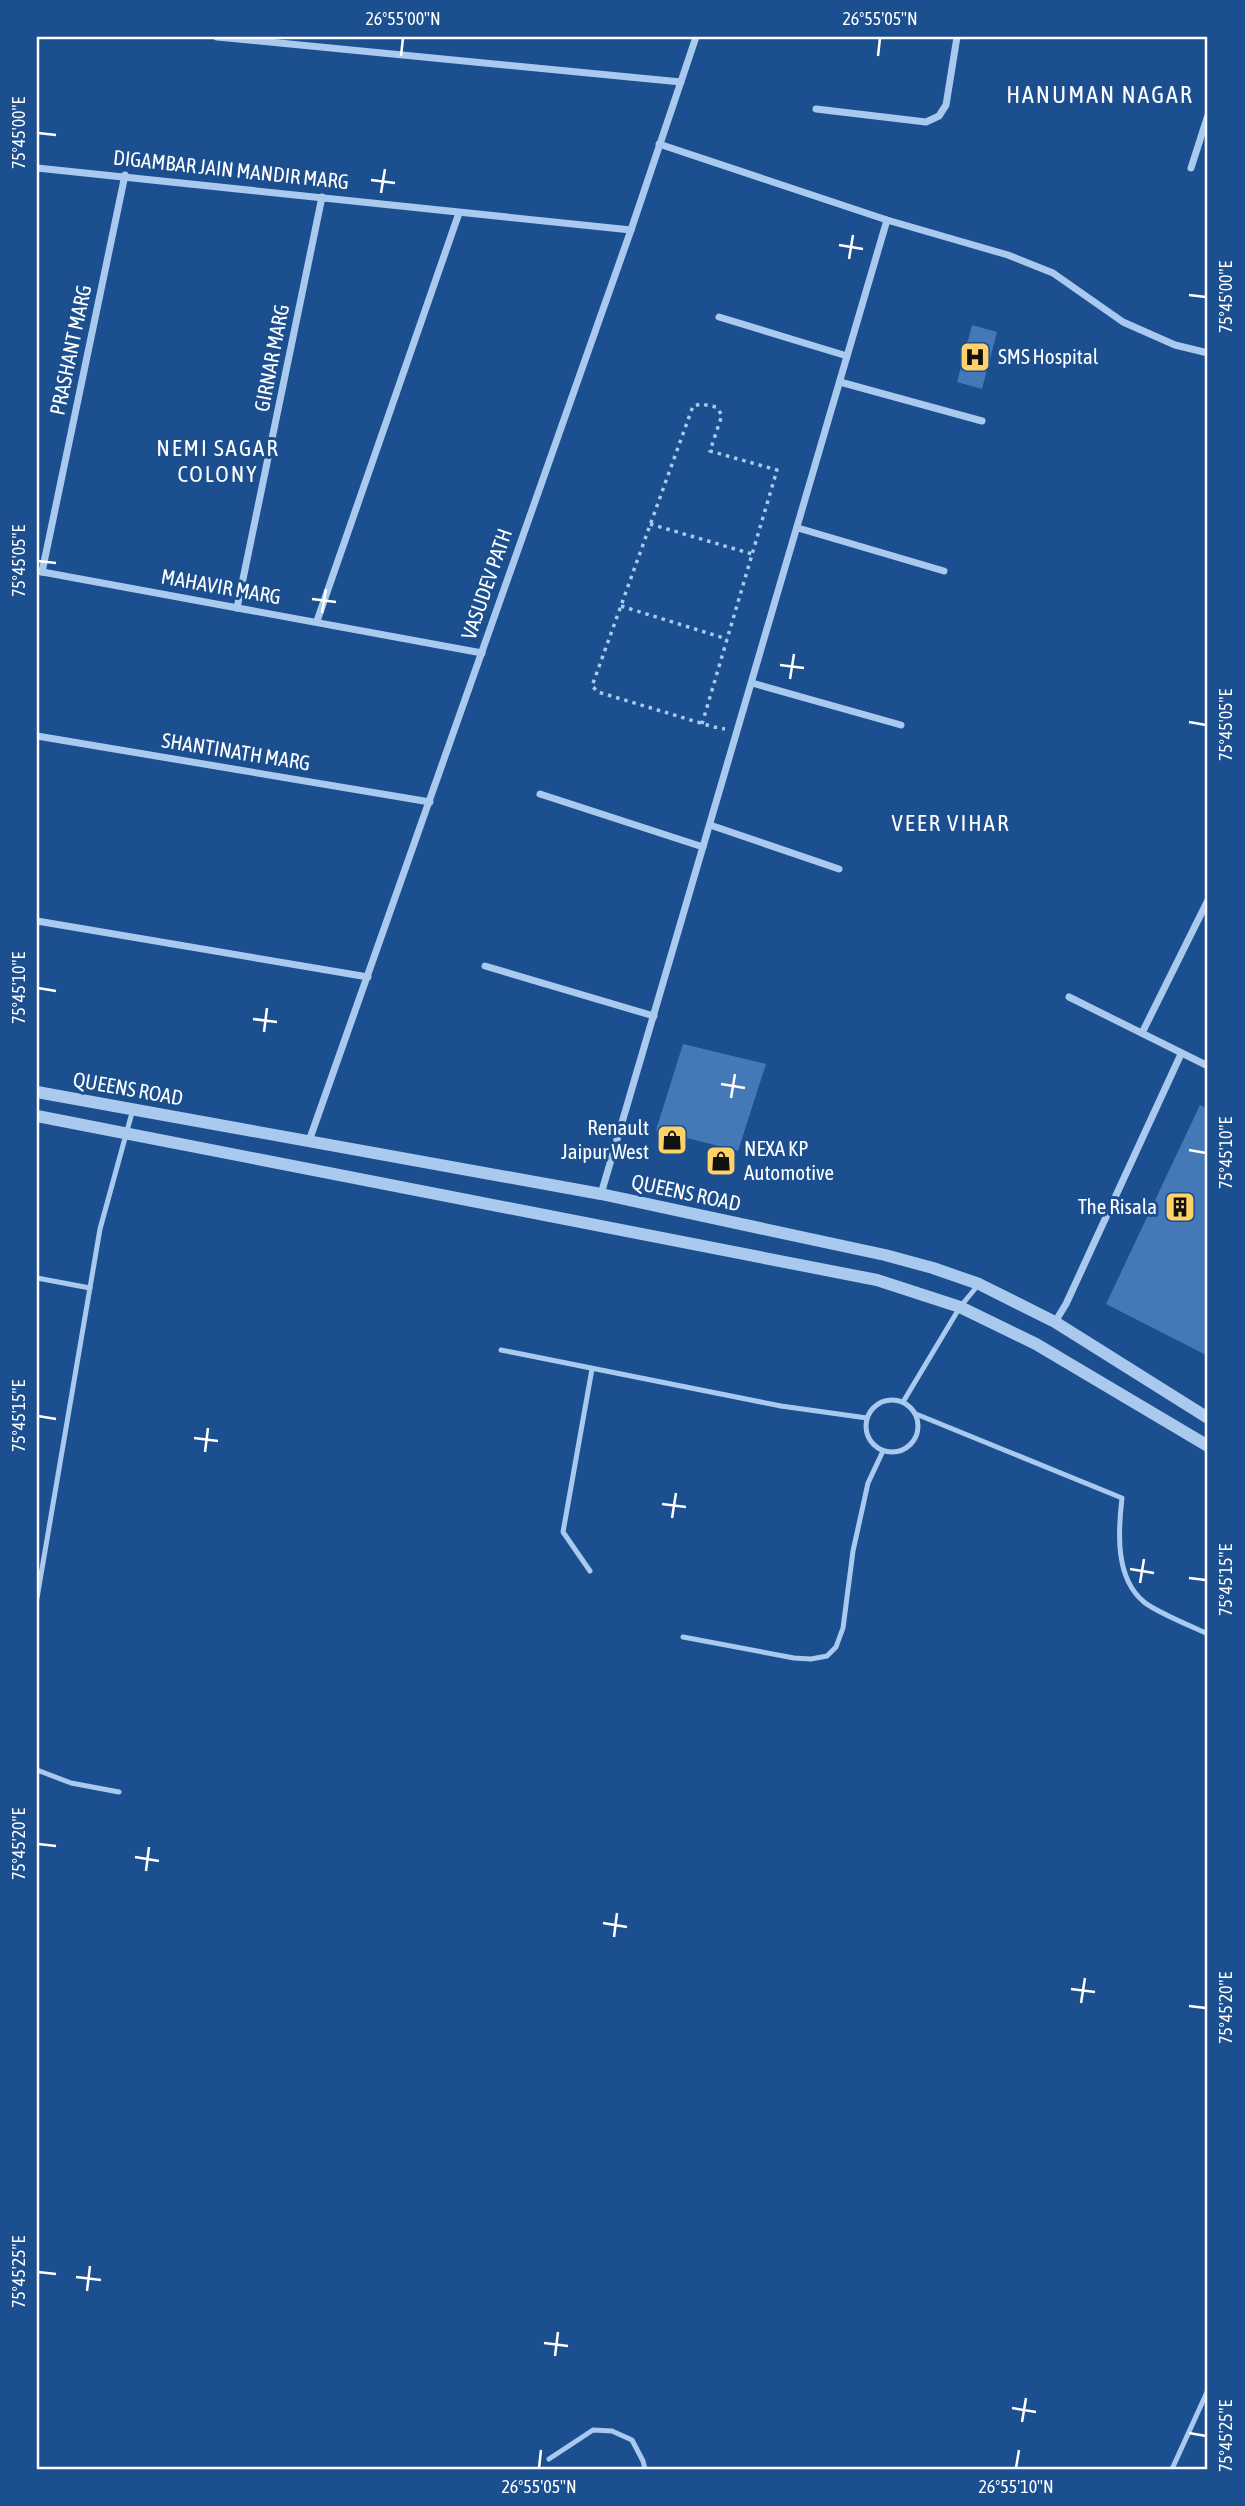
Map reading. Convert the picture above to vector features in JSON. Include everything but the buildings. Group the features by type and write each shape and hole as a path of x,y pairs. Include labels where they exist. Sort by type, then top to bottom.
{"street":[{"path":"217,37 681,82"},
{"name":"VASUDEV PATH","path":"309,1141 631,230 696,37"},
{"path":"816,109 926,122 939,116 946,105 957,37"},
{"path":"1191,168 1208,115"},
{"path":"659,144 887,220 1008,255 1053,273 1123,322 1175,345 1208,353"},
{"name":"DIGAMBAR JAIN MANDIR MARG","path":"37,168 125,175 631,230"},
{"name":"PRASHANT MARG","path":"39,572 125,175"},
{"name":"GIRNAR MARG","path":"237,608 322,197"},
{"path":"317,621 459,213"},
{"path":"601,1194 887,220"},
{"path":"719,317 847,356"},
{"path":"840,382 982,421"},
{"path":"798,528 944,571"},
{"name":"MAHAVIR MARG","path":"39,572 482,653"},
{"path":"752,683 901,725"},
{"name":"SHANTINATH MARG","path":"37,736 430,802"},
{"path":"540,794 703,847"},
{"path":"710,825 839,869"},
{"path":"1142,1033 1208,900"},
{"path":"37,920 368,977"},
{"path":"485,966 654,1016"},
{"path":"1069,998 1208,1066"},
{"path":"1055,1322 1066,1304 1181,1054"},
{"name":"QUEENS ROAD","path":"37,1092 601,1194 885,1255 933,1268 979,1284 1055,1322 1208,1418"},
{"name":"QUEENS ROAD","path":"37,1116 877,1280 960,1307 1036,1344 1208,1446"}],"lane":[{"path":"37,1598 100,1229 133,1110"},
{"path":"37,1278 90,1288"},
{"path":"903,1402 960,1307 979,1284"},
{"path":"501,1350 781,1406 867,1418"},
{"path":"590,1571 563,1532 592,1369"},
{"path":"916,1414 918,1432 909,1447 892,1452 883,1451 867,1434 867,1418 878,1404 886,1400 903,1402 916,1414 1122,1499 1119,1527 1125,1577 1144,1602 1208,1634"},
{"path":"683,1637 794,1658 827,1656 836,1647 843,1628 853,1551 868,1483 883,1451"},
{"path":"37,1770 71,1783 120,1792"},
{"path":"1172,2469 1208,2390"},
{"path":"549,2459 593,2430 612,2431 632,2440 645,2469"}],"path":[{"path":"702,724 776,470 710,451 722,415 716,407 701,404 693,406 592,686 598,692 702,724 738,732"},
{"path":"650,524 752,554"},
{"path":"621,606 727,639"}],"place":[{"name":"SMS Hospital","path":"975,357"},
{"name":"Renault Jaipur West","path":"672,1140"},
{"name":"NEXA KP Automotive","path":"721,1161"},
{"name":"The Risala","path":"1180,1207"}],"district":[{"name":"HANUMAN NAGAR","path":"1100,95"},
{"name":"NEMI SAGAR COLONY","path":"218,461"},
{"name":"VEER VIHAR","path":"951,823"}]}
